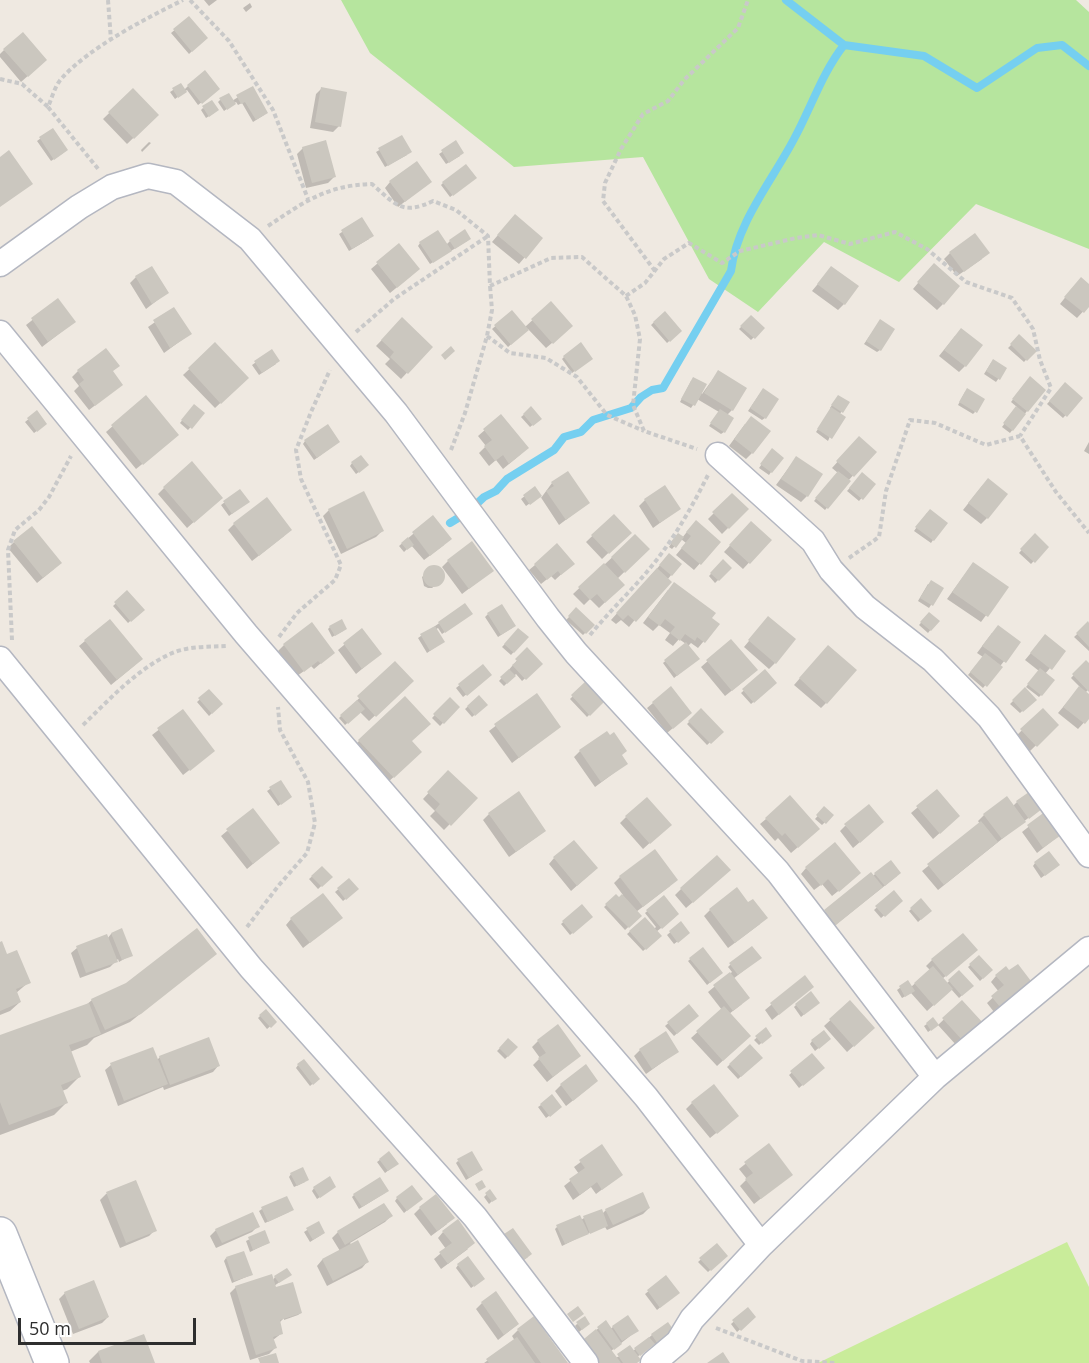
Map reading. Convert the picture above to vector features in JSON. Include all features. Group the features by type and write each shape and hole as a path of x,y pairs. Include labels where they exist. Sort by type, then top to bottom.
{"main road":[{"path":"0,1234 52,1363"}],"street":[{"path":"0,264 79,207 112,187 148,176 176,182 250,239 374,385 576,653 778,872 935,1077"},
{"path":"0,333 246,634 646,1097 760,1245"},
{"path":"718,455 813,541 831,570 865,607 933,660 989,717 1089,855"},
{"path":"7,667 233,946 475,1217 586,1363"},
{"path":"653,1363 678,1342 692,1319 760,1245 935,1077 1089,949"}],"path":[{"path":"108,0 111,41"},
{"path":"48,107 60,80 81,60 136,24 183,0"},
{"path":"190,0 229,40 273,110 308,199"},
{"path":"655,271 603,201 605,183 621,149 643,114 668,100 684,80 738,28 748,0"},
{"path":"0,79 22,84 48,107 112,187"},
{"path":"250,239 308,199 350,184 372,184 396,206 417,208 433,201 456,210 488,236 492,310 465,413 452,447 439,470"},
{"path":"626,296 645,283 664,260 689,243 722,263 741,251 796,238 818,235 850,244 895,232 927,249 966,282 1012,298 1033,329 1040,360 1051,388 1020,436 986,445 935,423 910,420 886,491 879,537 831,570"},
{"path":"265,655 297,613 335,579 341,565 301,479 296,450 340,347 394,298 488,236"},
{"path":"490,286 551,258 582,256 626,296 635,315 640,339 633,405 644,431"},
{"path":"486,336 510,353 546,358 577,377 607,416 644,431 718,455 691,509 647,572 604,617 576,653"},
{"path":"7,667 8,550 15,530 39,510 49,497 82,434"},
{"path":"1020,436 1056,492 1089,533"},
{"path":"67,742 122,687 172,653 200,647 233,645 246,634"},
{"path":"233,946 279,885 307,853 315,822 308,782 280,730 277,696"},
{"path":"692,1319 802,1361 835,1363"}],"green space":[{"path":"341,0 1076,0 1089,12 1089,249 976,204 899,282 824,242 758,312 709,279 643,157 514,167 370,53"},
{"path":"1067,1242 1089,1287 1089,1363 818,1363"}],"building":[{"path":"189,16 208,38 192,52 173,29"},
{"path":"23,32 47,60 28,77 3,49"},
{"path":"205,70 220,89 202,104 187,85"},
{"path":"181,83 187,92 178,98 172,88"},
{"path":"253,86 268,113 256,120 245,102 241,104 236,95"},
{"path":"321,87 347,92 341,127 315,122"},
{"path":"133,88 159,115 134,139 108,112"},
{"path":"229,93 236,104 227,110 219,98"},
{"path":"212,100 219,110 209,117 202,106"},
{"path":"53,128 68,150 54,160 39,137"},
{"path":"402,135 412,152 388,166 378,148"},
{"path":"326,140 336,177 312,183 302,147"},
{"path":"456,140 464,153 449,163 441,150"},
{"path":"9,150 33,184 0,207 0,157"},
{"path":"417,161 432,182 405,202 389,181"},
{"path":"466,164 477,178 453,196 442,182"},
{"path":"515,214 543,238 526,259 497,235"},
{"path":"362,217 374,236 352,249 341,230"},
{"path":"465,229 471,239 455,249 449,240"},
{"path":"438,230 452,251 433,263 419,242"},
{"path":"975,233 990,253 964,272 949,252"},
{"path":"399,243 420,269 397,288 376,262"},
{"path":"934,263 960,286 944,305 917,282"},
{"path":"152,266 169,293 152,304 135,276"},
{"path":"831,266 859,286 845,305 817,284"},
{"path":"1081,277 1089,284 1089,307 1084,313 1064,297"},
{"path":"58,298 76,322 48,342 31,318"},
{"path":"551,301 573,326 553,344 531,319"},
{"path":"174,307 192,334 170,348 153,320"},
{"path":"512,310 529,330 511,345 494,325"},
{"path":"665,311 682,331 670,342 653,322"},
{"path":"751,315 765,328 755,339 740,326"},
{"path":"402,317 433,347 408,374 390,357 394,352 381,340"},
{"path":"880,319 895,329 881,351 866,341"},
{"path":"961,328 983,345 966,367 944,350"},
{"path":"1019,334 1037,351 1027,361 1010,344"},
{"path":"215,342 249,378 221,404 188,368"},
{"path":"581,342 593,359 575,372 563,356"},
{"path":"451,346 455,351 445,360 441,355"},
{"path":"106,348 120,366 113,371 123,385 95,406 79,384 84,380 77,370"},
{"path":"272,349 280,361 262,373 254,361"},
{"path":"993,359 1007,368 1000,380 986,371"},
{"path":"718,370 747,388 733,411 704,393"},
{"path":"1030,376 1046,390 1028,412 1012,399"},
{"path":"693,377 707,384 695,406 681,399"},
{"path":"1065,382 1083,398 1067,417 1049,401"},
{"path":"763,388 779,399 766,419 750,408"},
{"path":"967,388 985,399 977,413 959,402"},
{"path":"146,395 179,435 143,465 111,425"},
{"path":"838,395 850,402 843,413 831,405"},
{"path":"194,404 205,413 192,429 181,420"},
{"path":"531,406 542,419 533,426 523,414"},
{"path":"1016,406 1026,414 1013,431 1003,423"},
{"path":"831,407 846,417 832,439 817,429"},
{"path":"720,409 734,418 725,433 710,423"},
{"path":"37,410 47,424 37,432 27,418"},
{"path":"501,414 529,448 509,464 503,455 495,461 484,446 492,440 483,429"},
{"path":"751,416 771,431 753,454 734,439"},
{"path":"328,424 340,442 317,458 304,440"},
{"path":"859,436 877,452 854,477 836,461"},
{"path":"772,448 784,458 772,473 760,464"},
{"path":"361,455 369,465 359,473 351,462"},
{"path":"796,456 823,474 808,497 781,479"},
{"path":"192,461 223,498 194,523 163,487"},
{"path":"568,471 590,503 566,520 546,491 554,486 551,482"},
{"path":"838,471 851,481 828,509 815,498"},
{"path":"862,472 876,484 863,500 849,488"},
{"path":"988,478 1008,494 988,519 968,503"},
{"path":"665,485 681,509 660,523 644,499"},
{"path":"535,486 542,496 530,505 523,495"},
{"path":"240,489 250,502 232,514 223,501"},
{"path":"364,491 384,531 347,549 328,509"},
{"path":"732,493 749,509 729,529 712,512"},
{"path":"267,497 292,530 259,556 233,523"},
{"path":"930,509 948,523 934,541 915,527"},
{"path":"614,514 632,533 609,554 591,535"},
{"path":"433,515 452,539 430,556 412,532"},
{"path":"696,520 721,542 701,565 681,548 691,536 686,532"},
{"path":"751,521 772,540 750,564 729,545"},
{"path":"32,526 62,563 43,578 13,541"},
{"path":"678,533 684,537 676,548 670,543"},
{"path":"1035,533 1049,547 1035,563 1020,549"},
{"path":"635,534 650,549 625,573 611,557"},
{"path":"408,537 414,545 407,550 401,543"},
{"path":"472,541 494,571 469,589 447,560"},
{"path":"557,543 575,564 561,575 558,571 547,580 534,564"},
{"path":"669,553 682,564 672,576 659,565"},
{"path":"723,559 732,568 719,581 710,573"},
{"path":"973,562 1009,587 988,617 952,592"},
{"path":"604,563 625,585 605,603 597,594 590,600 578,587"},
{"path":"434,565 442,568 445,576 442,584 434,587 426,584 423,576 426,568"},
{"path":"657,568 672,582 636,622 628,615 623,620 616,613"},
{"path":"931,580 944,588 933,606 920,598"},
{"path":"674,582 716,613 712,618 720,624 705,643 697,637 695,641 685,634 680,641 670,633 675,627 665,619 660,626 648,617"},
{"path":"127,590 145,610 131,622 114,602"},
{"path":"465,603 473,614 445,633 438,622"},
{"path":"502,604 516,626 501,635 487,613"},
{"path":"576,607 595,625 586,634 568,616"},
{"path":"929,612 940,621 931,631 920,622"},
{"path":"768,616 796,639 776,664 748,640"},
{"path":"110,619 143,659 117,680 84,640"},
{"path":"342,619 347,629 335,636 329,626"},
{"path":"1088,621 1089,623 1089,647 1076,633"},
{"path":"312,622 335,653 321,664 318,661 304,672 283,644"},
{"path":"998,625 1021,642 1006,663 982,646"},
{"path":"435,626 445,642 430,651 420,634"},
{"path":"362,628 382,654 362,669 343,643"},
{"path":"518,628 529,637 514,653 504,644"},
{"path":"1045,634 1066,651 1052,670 1030,653"},
{"path":"731,639 758,670 732,691 706,660"},
{"path":"686,642 700,659 677,676 664,660"},
{"path":"828,645 857,670 827,704 799,678"},
{"path":"527,647 543,664 526,680 512,665"},
{"path":"985,653 1003,667 987,687 970,672"},
{"path":"1086,660 1089,663 1089,692 1072,674"},
{"path":"395,661 414,681 376,717 357,696"},
{"path":"483,664 492,675 467,696 458,684"},
{"path":"1040,668 1055,680 1042,696 1027,684"},
{"path":"509,669 516,676 507,684 500,677"},
{"path":"765,669 777,683 754,703 742,689"},
{"path":"587,680 606,700 590,716 571,695"},
{"path":"671,686 692,713 673,729 652,702"},
{"path":"1079,686 1089,694 1089,719 1085,724 1063,707"},
{"path":"1025,687 1037,700 1023,712 1012,700"},
{"path":"209,689 223,704 212,714 198,698"},
{"path":"537,693 561,727 519,758 494,724"},
{"path":"479,695 488,705 475,716 467,706"},
{"path":"405,696 431,724 412,741 422,752 394,778 358,740"},
{"path":"450,697 460,707 444,724 433,714"},
{"path":"357,700 365,709 348,724 340,715"},
{"path":"701,708 724,732 711,744 688,721"},
{"path":"1043,708 1059,725 1037,747 1020,729"},
{"path":"183,709 215,751 190,771 157,728"},
{"path":"607,731 610,735 614,732 627,751 622,755 628,764 601,782 579,750"},
{"path":"448,770 478,798 451,826 435,810 440,804 427,792"},
{"path":"281,780 292,797 281,805 269,787"},
{"path":"937,789 960,816 940,834 916,806"},
{"path":"519,791 546,831 516,852 488,813"},
{"path":"1029,792 1042,809 1029,819 1016,801"},
{"path":"790,795 820,829 798,848 785,833 782,836 765,818"},
{"path":"1007,796 1026,822 1002,839 983,814"},
{"path":"647,797 672,825 650,844 625,816"},
{"path":"869,804 884,822 860,843 844,824"},
{"path":"824,806 834,815 826,824 816,815"},
{"path":"253,808 280,843 253,864 226,829"},
{"path":"1046,811 1064,833 1043,848 1027,825"},
{"path":"981,821 998,842 944,885 927,864"},
{"path":"574,840 598,868 577,886 553,857"},
{"path":"835,842 861,873 839,892 828,879 821,886 805,867"},
{"path":"655,849 678,880 643,907 619,876"},
{"path":"1049,851 1060,865 1045,876 1034,862"},
{"path":"717,855 731,870 693,903 680,888"},
{"path":"891,860 901,873 885,886 874,873"},
{"path":"322,866 333,877 322,887 311,876"},
{"path":"871,872 883,887 836,925 824,910"},
{"path":"349,878 359,889 346,900 337,888"},
{"path":"737,887 748,902 753,899 768,918 735,943 709,909"},
{"path":"894,890 903,901 885,917 875,906"},
{"path":"323,893 343,918 310,943 290,918"},
{"path":"616,894 619,897 622,894 642,916 629,928 605,904"},
{"path":"664,895 679,914 662,929 646,910"},
{"path":"921,898 932,911 921,920 910,908"},
{"path":"582,904 593,917 573,934 562,921"},
{"path":"645,917 662,936 646,950 629,931"},
{"path":"681,921 690,933 678,943 669,931"},
{"path":"122,928 133,956 122,960 111,933"},
{"path":"197,928 217,954 141,1014 105,1030 91,999 126,983"},
{"path":"963,933 978,950 946,977 931,959"},
{"path":"107,934 118,962 86,973 76,946"},
{"path":"2,941 7,954 17,950 31,983 16,989 21,1002 0,1011 0,942"},
{"path":"752,946 762,958 738,975 729,963"},
{"path":"703,947 723,973 710,983 689,958"},
{"path":"979,955 993,970 983,979 969,964"},
{"path":"1018,964 1034,985 1015,999 1013,996 1000,1007 991,996 1004,985 995,975 1006,966 1009,970"},
{"path":"933,966 953,989 934,1006 914,983"},
{"path":"959,970 974,986 962,996 948,980"},
{"path":"730,972 750,998 733,1011 713,985"},
{"path":"805,975 814,987 779,1015 770,1003"},
{"path":"908,980 915,991 905,997 899,986"},
{"path":"811,991 820,1003 804,1015 795,1004"},
{"path":"850,1000 875,1028 854,1047 829,1019"},
{"path":"962,1000 984,1024 964,1042 942,1018"},
{"path":"89,1003 101,1034 69,1045 81,1077 61,1085 68,1103 9,1125 0,1102 0,1035"},
{"path":"689,1004 699,1016 677,1034 667,1022"},
{"path":"724,1006 751,1036 723,1061 696,1031"},
{"path":"266,1009 277,1022 271,1028 259,1015"},
{"path":"933,1017 939,1025 931,1031 926,1023"},
{"path":"558,1024 581,1056 553,1077 538,1058 546,1053 537,1040"},
{"path":"766,1027 772,1036 762,1044 755,1036"},
{"path":"824,1030 831,1039 819,1049 811,1040"},
{"path":"666,1031 679,1052 652,1069 639,1049"},
{"path":"209,1037 220,1066 170,1085 159,1056"},
{"path":"508,1038 518,1047 508,1057 499,1048"},
{"path":"750,1044 763,1058 741,1077 729,1064"},
{"path":"153,1047 168,1084 124,1101 110,1063"},
{"path":"812,1053 825,1068 803,1086 790,1071"},
{"path":"304,1059 320,1079 313,1085 297,1064"},
{"path":"586,1064 598,1081 573,1101 560,1084"},
{"path":"714,1084 739,1116 717,1134 691,1102"},
{"path":"552,1094 562,1107 550,1117 540,1104"},
{"path":"769,1143 793,1175 761,1199 745,1179 753,1173 744,1162"},
{"path":"602,1144 623,1175 602,1190 597,1182 580,1195 569,1179 585,1168 579,1160"},
{"path":"389,1151 399,1164 388,1171 379,1159"},
{"path":"472,1151 483,1170 469,1178 457,1159"},
{"path":"303,1167 309,1180 297,1186 290,1173"},
{"path":"330,1176 336,1187 320,1198 313,1187"},
{"path":"380,1177 389,1191 362,1207 353,1194"},
{"path":"136,1180 157,1231 126,1243 106,1192"},
{"path":"482,1180 486,1187 479,1191 475,1184"},
{"path":"412,1185 423,1199 407,1211 396,1197"},
{"path":"490,1189 497,1199 492,1202 485,1193"},
{"path":"643,1192 650,1208 613,1225 605,1209"},
{"path":"436,1194 455,1218 437,1231 419,1207"},
{"path":"287,1196 294,1210 268,1222 261,1207"},
{"path":"384,1203 393,1216 345,1245 337,1231"},
{"path":"602,1209 608,1226 590,1234 583,1216"},
{"path":"253,1212 260,1227 222,1243 215,1229"},
{"path":"580,1215 589,1234 565,1244 556,1225"},
{"path":"458,1219 475,1243 448,1264 439,1252 452,1243 442,1231"},
{"path":"319,1221 325,1233 313,1240 306,1228"},
{"path":"513,1228 532,1254 524,1260 504,1234"},
{"path":"265,1230 270,1243 253,1250 248,1237"},
{"path":"358,1240 369,1262 333,1281 322,1259"},
{"path":"717,1243 728,1256 711,1271 699,1258"},
{"path":"244,1251 253,1275 234,1281 226,1257"},
{"path":"468,1256 485,1279 474,1287 457,1264"},
{"path":"287,1268 292,1275 279,1283 274,1276"},
{"path":"272,1274 276,1287 293,1282 302,1313 280,1320 283,1334 273,1337 277,1348 256,1355 235,1286"},
{"path":"666,1275 680,1293 660,1308 647,1290"},
{"path":"94,1280 109,1317 79,1329 64,1292"},
{"path":"496,1291 519,1324 504,1335 481,1302"},
{"path":"578,1306 584,1314 573,1322 567,1314"},
{"path":"748,1307 756,1317 741,1331 732,1320"},
{"path":"628,1315 639,1331 622,1341 612,1326"},
{"path":"534,1316 568,1363 541,1363 517,1329"},
{"path":"585,1316 590,1324 582,1330 576,1322"},
{"path":"606,1320 622,1344 614,1350 597,1327"},
{"path":"668,1322 675,1332 658,1344 651,1334"},
{"path":"596,1329 621,1363 593,1363 579,1343"},
{"path":"144,1334 155,1363 102,1363 98,1351"},
{"path":"517,1337 535,1363 489,1363 486,1359"},
{"path":"649,1337 655,1344 640,1356 634,1348"},
{"path":"630,1345 641,1360 637,1363 623,1363 617,1354"},
{"path":"723,1352 730,1363 707,1363"},
{"path":"276,1353 279,1363 260,1363 258,1358"}],"waterway":[{"path":"786,0 844,45 924,56 977,88 1037,48 1062,45 1089,66"},
{"path":"450,523 468,512 484,497 496,491 507,479 554,450 564,437 581,432 593,420 631,408 641,397 652,390 663,388 731,271 740,236 756,202 794,139 829,67 844,45"}]}
